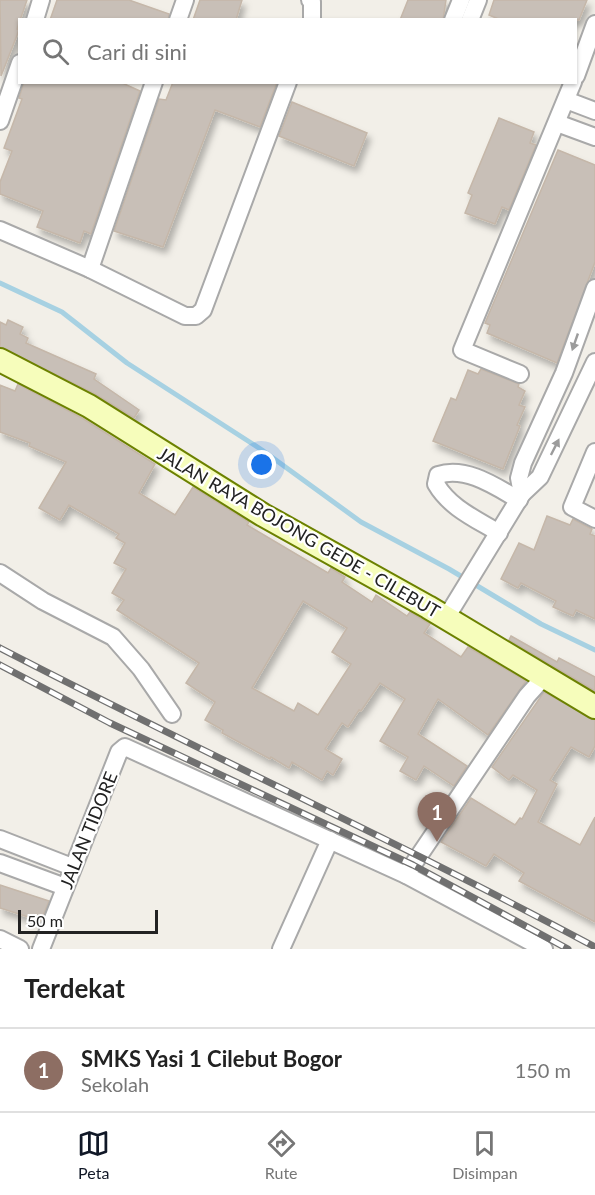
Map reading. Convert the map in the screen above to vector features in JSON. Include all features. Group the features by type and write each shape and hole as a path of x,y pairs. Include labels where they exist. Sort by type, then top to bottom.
{"main road":[{"name":"JALAN RAYA BOJONG GEDE - CILEBUT","path":"0,360 89,406 263,515 450,614 595,707"}],"street":[{"path":"35,18 41,0"},
{"path":"179,18 185,0"},
{"path":"310,0 312,18"},
{"path":"454,18 461,0"},
{"path":"471,18 478,0"},
{"path":"577,73 595,24"},
{"path":"0,121 18,69"},
{"path":"90,268 153,84"},
{"path":"0,230 90,268 185,316 196,316 203,310 287,84"},
{"path":"520,374 462,350 572,84"},
{"path":"566,100 595,111"},
{"path":"557,123 595,137"},
{"path":"520,497 519,478 523,463 564,374 595,288"},
{"path":"450,614 520,497 540,477 591,385 595,362"},
{"path":"564,374 591,385"},
{"path":"595,452 589,484 572,507 595,519"},
{"path":"499,533 463,512 442,494 436,484 438,475 450,471 462,473 520,497"},
{"path":"0,573 43,601 113,637 141,669 172,714"},
{"path":"406,875 527,696 545,675"},
{"name":"JALAN TIDORE","path":"41,949 119,752 125,747 330,840"},
{"path":"0,839 72,867"},
{"path":"281,949 330,840 406,875 544,949"},
{"path":"0,863 65,887"}],"building":[{"path":"0,0 27,0 21,18 18,18 18,33 1,76"},
{"path":"57,0 129,0 169,14 168,18 51,18"},
{"path":"200,0 242,0 237,18 194,18"},
{"path":"408,0 446,0 443,18 401,18"},
{"path":"494,0 587,0 579,20 577,18 496,18 489,15"},
{"path":"23,84 124,84 140,91 91,234 84,231 80,243 37,227 43,211 0,194 0,182 12,151 4,148 22,99 19,98"},
{"path":"172,84 276,84 260,127 215,110 163,247 114,231 159,99 166,100"},
{"path":"292,102 367,133 354,166 279,136"},
{"path":"499,118 534,132 530,143 536,145 509,210 502,207 495,224 465,213 472,195 468,193"},
{"path":"558,150 595,165 595,262 557,363 487,333 490,325 485,323"},
{"path":"8,320 23,327 20,334 28,338 26,343 96,374 94,379 139,410 134,418 95,394 0,347 0,322 6,325"},
{"path":"481,369 519,384 518,387 525,391 519,405 525,407 517,425 520,426 503,469 433,441 451,398 456,400 468,370 478,374"},
{"path":"18,384 82,418 155,464 139,493 175,515 193,487 249,522 247,525 328,573 331,568 345,577 342,582 372,602 376,595 407,616 410,612 430,624 424,633 461,657 468,647 526,681 488,735 438,699 418,734 467,766 454,786 424,766 416,780 400,771 408,757 380,741 405,699 380,683 348,727 342,723 325,749 342,759 333,775 327,771 322,780 292,762 289,768 271,757 270,759 222,733 223,730 205,720 215,702 186,683 199,663 117,610 124,600 112,593 126,569 114,563 125,543 116,538 119,534 69,505 60,520 39,508 66,462 29,446 30,443 0,432 0,385 15,391","holes":["303,601 347,628 332,652 351,664 318,715 298,703 294,711 252,688"]},
{"path":"547,516 570,525 573,519 592,529 590,534 595,536 595,619 576,610 573,616 553,607 556,601 521,583 518,588 501,579 519,543 534,550"},
{"path":"511,636 557,662 559,658 595,677 595,691 509,640"},
{"path":"544,692 595,720 595,746 589,757 571,747 550,780 557,784 538,822 580,845 595,817 595,922 519,881 524,873 494,854 486,866 441,842 471,798 515,825 520,818 522,819 537,790 513,775 509,780 492,767"},
{"path":"0,885 49,901 41,921 0,908"}],"waterway":[{"path":"0,283 62,312 127,363 262,450 361,522 449,569 541,624 595,650"}],"railway":[{"path":"0,648 447,870 595,947"},
{"path":"0,665 110,723 413,865 568,949"}],"place":[{"name":"SMKS Yasi 1 Cilebut Bogor","path":"437,842"}]}
